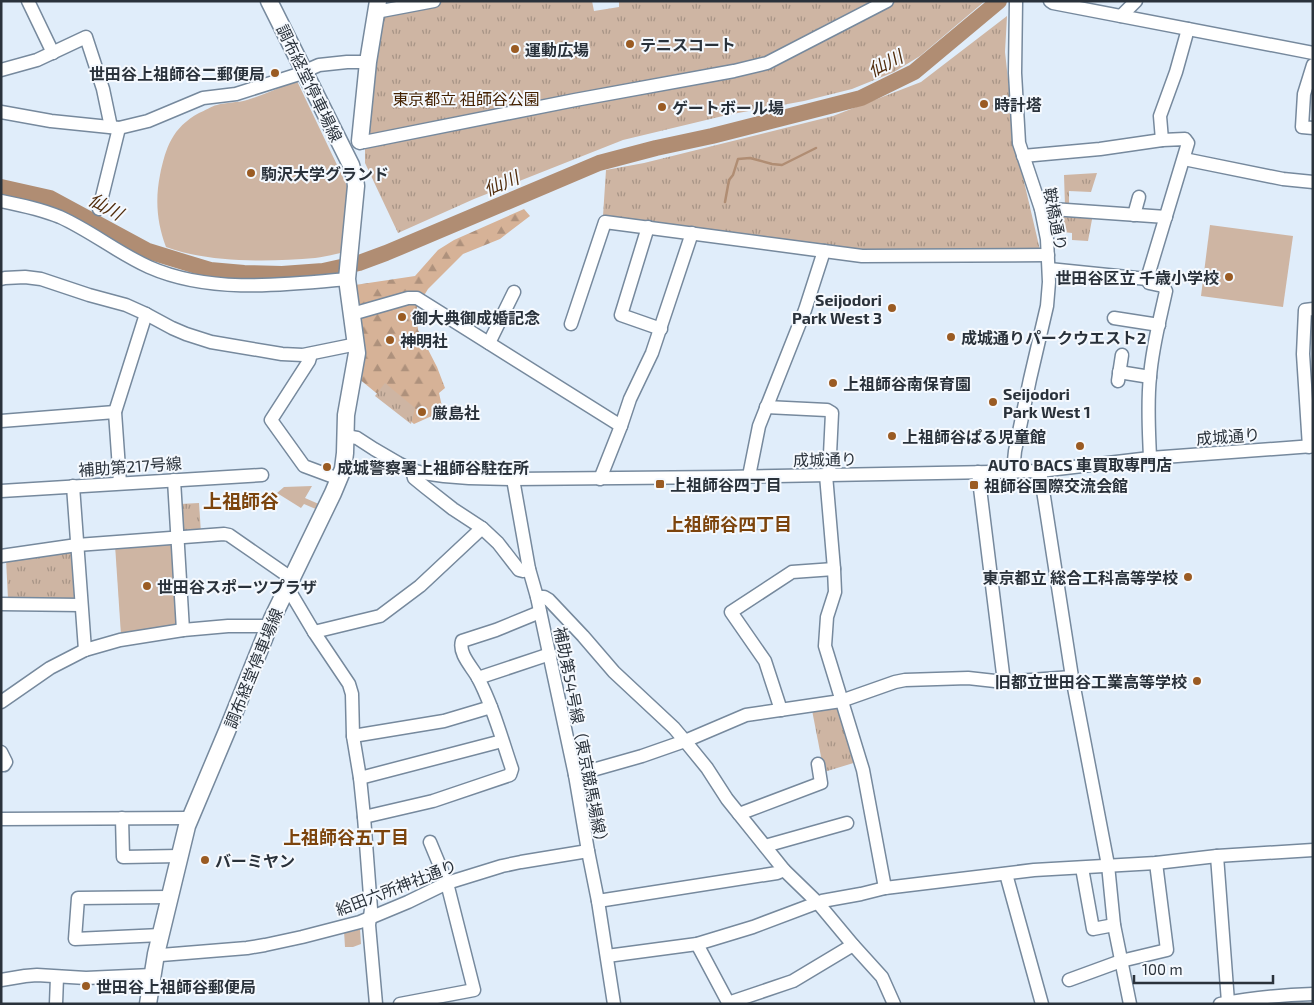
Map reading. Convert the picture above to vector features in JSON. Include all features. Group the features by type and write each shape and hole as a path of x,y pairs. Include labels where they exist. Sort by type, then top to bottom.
{"main road":[{"name":"調布経堂停車場線","path":"148,1004 156,954 189,818 228,731 288,583 339,479 346,453 346,415 357,353 348,277 356,186 355,178 351,165 269,1"},
{"path":"360,141 368,62 377,7"}],"street":[{"path":"28,1 53,53"},
{"path":"377,7 434,1"},
{"path":"360,141 364,142 734,71 767,63 888,1"},
{"path":"1050,1 1097,12 1313,52"},
{"path":"1121,16 1136,1"},
{"name":"鞍橋通り","path":"1012,471 1047,306 1049,269 1047,239 1041,209 1019,142 1015,73 1017,3"},
{"path":"1162,140 1160,116 1176,72 1188,29"},
{"path":"1,70 38,60 86,37 115,128 99,209"},
{"path":"1,112 51,121 115,128 148,121 203,98 236,94 319,66 347,62 368,62"},
{"path":"1313,65 1304,94 1302,127 1313,128"},
{"path":"1023,156 1185,139 1188,143 1184,160 1147,279"},
{"path":"1184,160 1283,179 1313,182"},
{"path":"1134,215 1139,197"},
{"path":"1,201 31,207 60,217 150,267 186,280 209,283 287,285 348,277"},
{"path":"1041,209 1166,217"},
{"path":"571,324 605,222 862,256 1048,255"},
{"path":"648,227 621,315 661,329"},
{"path":"600,479 630,398 652,353 661,329 692,233"},
{"path":"749,476 759,426 806,310 824,251"},
{"path":"1049,269 1147,279 1149,283 1163,286 1166,291 1150,377 1148,406 1150,458"},
{"path":"1,279 25,277 41,279 126,305 172,328 211,342 282,354 303,355 357,344"},
{"path":"489,343 514,292"},
{"path":"352,314 408,298 417,298 621,426"},
{"path":"1311,447 1302,354 1305,310 1313,309"},
{"path":"120,483 115,412 146,314"},
{"path":"1114,318 1159,325"},
{"path":"312,354 271,420 304,466 339,479"},
{"path":"1122,355 1119,377 1150,377"},
{"path":"766,407 827,410 832,413 827,475 835,592 827,617 825,646 863,770 885,888"},
{"path":"1,420 115,412"},
{"name":"成城通り","path":"346,436 358,438 374,450 412,470 444,476 512,479 1040,471 1150,458 1311,447"},
{"path":"412,470 414,478 453,509 482,528 498,544 518,570 529,569"},
{"path":"1040,471 1072,677 1108,865 1114,925 1130,1004"},
{"path":"978,472 1004,682"},
{"name":"補助第217号線","path":"1,491 262,475"},
{"name":"補助第54号線（東京競馬場線）","path":"512,479 529,569 550,654 575,775 598,900 614,1004"},
{"path":"174,480 183,630"},
{"path":"73,486 85,650"},
{"path":"314,632 380,616 420,586 482,528"},
{"path":"1,556 78,546 177,537 229,535 288,583 289,590 314,632 349,684 352,694 354,736 364,817 371,909 369,925 376,1004"},
{"path":"781,710 765,661 731,612 792,572 834,569"},
{"path":"537,597 544,597 549,600 614,672 674,728 707,768 727,799 784,870 818,904 882,977 894,1004"},
{"path":"1,604 81,605"},
{"path":"364,817 433,801 510,775 512,769 490,707 478,678 466,660 460,645 462,641 496,630 540,612"},
{"path":"1,702 50,668 85,650 120,640 183,630 228,626 269,626"},
{"path":"478,678 550,654"},
{"path":"575,775 642,756 685,741 746,715 841,701 905,680 968,678 1004,682 1072,677"},
{"path":"354,736 444,721 490,707"},
{"path":"360,778 502,741"},
{"path":"1,752 6,762 4,765 1,765"},
{"path":"739,814 821,783 818,764"},
{"path":"122,818 123,856 180,856"},
{"path":"1,819 189,818"},
{"path":"765,846 848,822"},
{"path":"400,1004 474,990 447,883 430,842"},
{"path":"607,956 697,944 753,927 822,901 885,888 1034,870 1313,850"},
{"name":"給田六所神社通り","path":"156,954 265,946 370,918 447,883 521,862 588,851"},
{"path":"1217,856 1224,1003 1289,994 1313,994"},
{"path":"1069,980 1121,961 1167,950 1156,862"},
{"path":"1082,868 1093,929 1114,925"},
{"path":"598,900 776,873 784,870"},
{"path":"1006,874 1042,1004"},
{"path":"161,936 75,939 78,898 169,896"},
{"path":"697,944 728,1003 793,981 853,945"},
{"path":"1,980 25,976 86,978 152,975"},
{"path":"56,977 56,1004"}],"green space":[{"name":"東京都立 祖師谷公園","path":"439,1 592,1 594,11 619,7 619,1 985,1 920,56 894,72 852,89 804,101 727,115 623,140 474,199 398,233 365,163 365,146 379,17"},
{"path":"1007,16 1005,52 1015,143 1040,250 864,253 603,216 606,170 644,163 833,116 921,82"},
{"name":"駒沢大学グランド","path":"297,81 349,190 345,252 315,258 239,260 201,256 166,247 159,220 157,202 160,175 165,156 176,132 190,119 212,106 247,100"},
{"path":"1097,173 1091,192 1069,191 1069,206 1065,206 1064,175"},
{"path":"524,209 530,216 500,239 463,254 428,289 417,307 418,330 437,367 445,388 439,393 443,411 414,424 358,378 355,285 415,276 438,250 454,240"},
{"path":"1050,211 1093,214 1088,241 1072,240 1072,233 1054,231"},
{"path":"1210,225 1293,236 1283,307 1201,296"},
{"path":"385,383 415,408 411,424 375,396"},
{"path":"437,466 482,466 486,474 437,472"},
{"path":"312,486 305,498 321,505 318,510 304,504 301,508 277,493 284,487"},
{"path":"199,503 201,533 184,533 182,530 180,504"},
{"name":"世田谷スポーツプラザ","path":"173,541 179,626 121,635 115,545"},
{"path":"71,551 75,553 76,596 71,600 8,599 6,559"},
{"path":"839,700 860,761 824,772 811,705"},
{"path":"351,929 351,932 360,929 361,944 345,947 344,931"}],"waterway":[{"name":"仙川","path":"1,187 50,198 148,251 210,270 282,274 323,271 359,263 386,253 599,163 861,98 914,72 999,1"},
{"path":"725,202 729,180 733,175 738,159 750,158 782,165 816,148"}],"place":[{"name":"テニスコート","path":"630,44"},
{"name":"運動広場","path":"515,49"},
{"name":"世田谷上祖師谷二郵便局","path":"275,73"},
{"name":"時計塔","path":"984,104"},
{"name":"ゲートボール場","path":"662,107"},
{"name":"駒沢大学グランド","path":"251,173"},
{"name":"世田谷区立 千歳小学校","path":"1229,277"},
{"name":"Seijodori Park West 3","path":"892,308"},
{"name":"御大典御成婚記念","path":"402,317"},
{"name":"成城通りパークウエスト2","path":"951,337"},
{"name":"神明社","path":"390,340"},
{"name":"上祖師谷南保育園","path":"833,383"},
{"name":"Seijodori Park West 1","path":"993,402"},
{"name":"厳島社","path":"422,412"},
{"name":"上祖師谷ぱる児童館","path":"892,436"},
{"name":"AUTO BACS 車買取専門店","path":"1080,446"},
{"name":"成城警察署上祖師谷駐在所","path":"327,467"},
{"name":"上祖師谷四丁目","path":"660,484"},
{"name":"祖師谷国際交流会館","path":"974,485"},
{"name":"東京都立 総合工科高等学校","path":"1188,577"},
{"name":"世田谷スポーツプラザ","path":"147,586"},
{"name":"旧都立世田谷工業高等学校","path":"1197,681"},
{"name":"バーミヤン","path":"205,860"},
{"name":"世田谷上祖師谷郵便局","path":"86,986"}],"district":[{"name":"上祖師谷","path":"241,500"},
{"name":"上祖師谷四丁目","path":"729,524"},
{"name":"上祖師谷五丁目","path":"346,837"}]}
